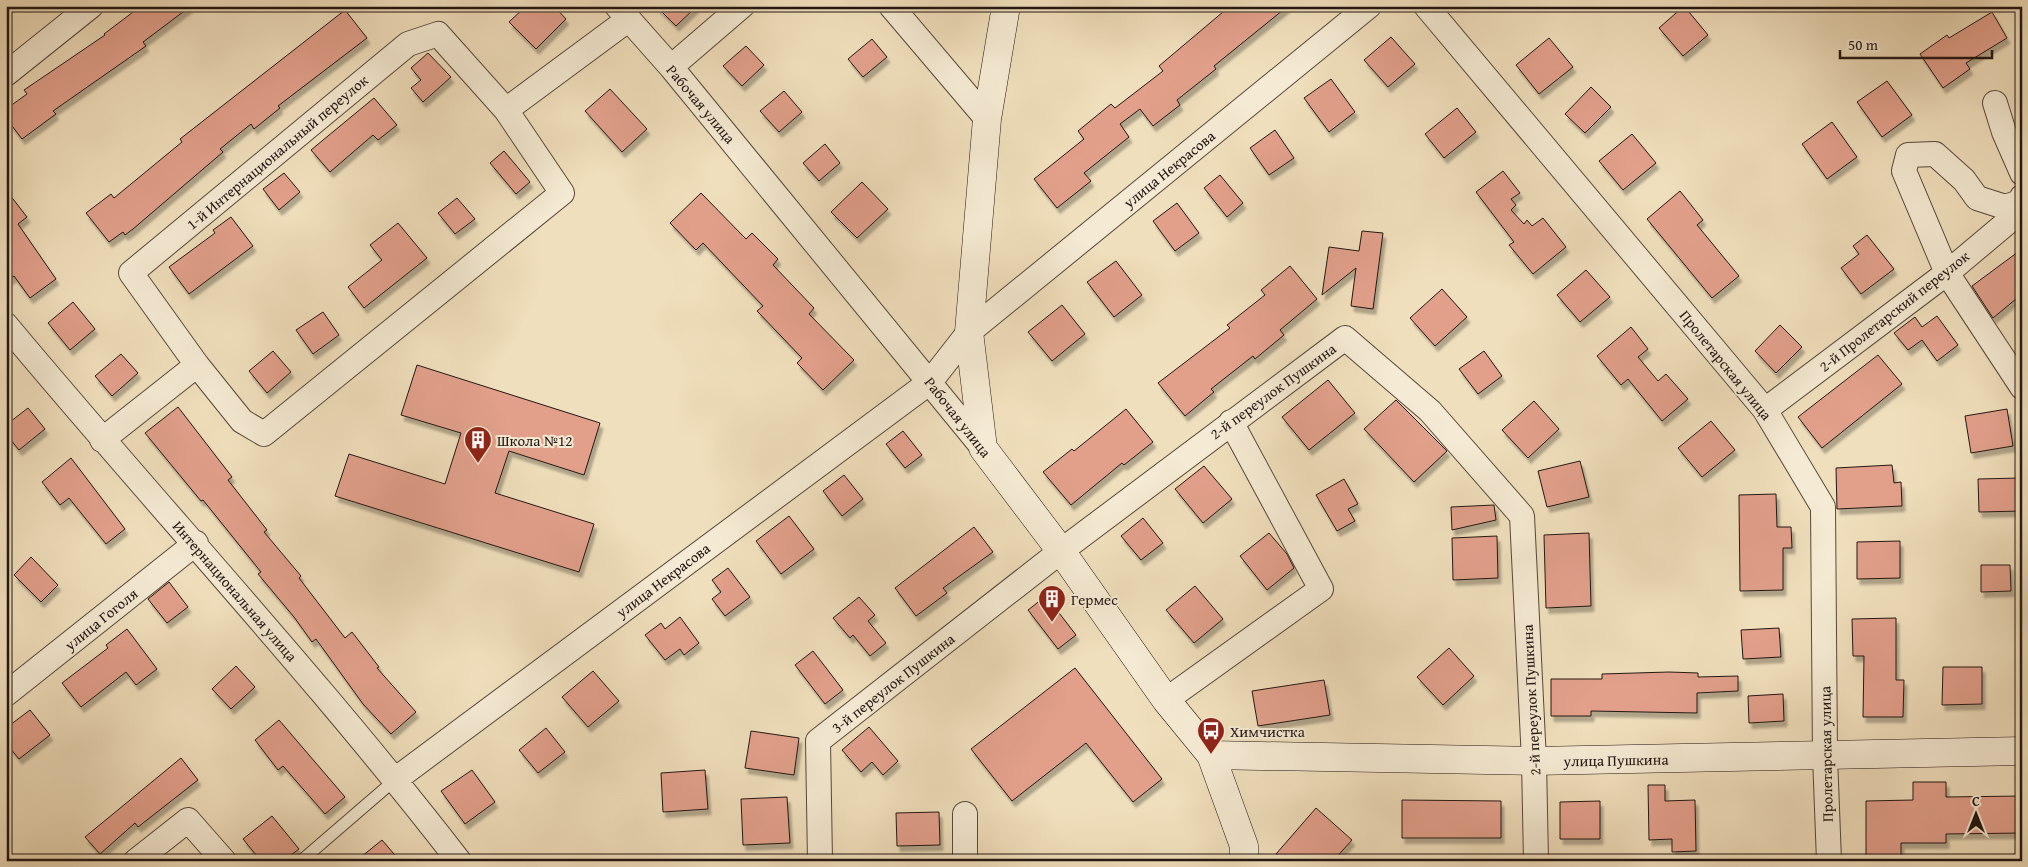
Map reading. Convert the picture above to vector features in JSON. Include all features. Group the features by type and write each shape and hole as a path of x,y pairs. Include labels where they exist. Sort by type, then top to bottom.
{"street":[{"path":"6,74 90,6"},
{"path":"671,67 742,6"},
{"path":"890,6 986,119"},
{"path":"983,448 969,332 986,119 1006,6"},
{"name":"улица Некрасова","path":"396,779 930,382 969,332 1369,6"},
{"name":"Пролетарская улица","path":"1426,6 1765,410 1823,507 1825,756 1829,861"},
{"path":"506,110 623,12"},
{"name":"Рабочая улица","path":"623,12 671,67 983,448 1061,551 1166,700 1211,755 1244,846 1244,861"},
{"name":"1-й Интернациональный переулок","path":"438,34 506,110 562,193 264,434 242,422 197,365 131,273 408,44 438,34"},
{"path":"1995,103 2004,132 2022,174"},
{"path":"2022,197 2020,202 2006,207 1977,198 1964,180 1935,154 1908,155 1904,171 1947,273 2022,387"},
{"name":"2-й Пролетарский переулок","path":"1765,410 1947,273 2022,210"},
{"name":"Интернациональная улица","path":"6,326 102,440 196,543 396,779 460,861"},
{"name":"2-й переулок Пушкина","path":"1061,551 1345,338 1436,419 1522,516 1534,761 1536,861"},
{"path":"102,440 197,365"},
{"path":"1166,700 1321,589 1231,422"},
{"name":"улица Гоголя","path":"6,694 196,543"},
{"name":"3-й переулок Пушкина","path":"820,861 818,741 1061,551"},
{"name":"улица Пушкина","path":"1211,755 1534,761 2022,751"},
{"path":"964,861 965,814"},
{"path":"136,861 188,820 224,861"}],"lane":[{"path":"302,861 396,779"}],"building":[{"path":"141,6 191,6 143,42 146,46 53,111 56,114 22,139 6,118 6,109 27,94 24,90 105,35"},
{"path":"526,6 554,6 566,19 536,49 509,22"},
{"path":"656,6 697,6 676,26"},
{"path":"1230,6 1288,6 1214,66 1216,69 1177,100 1180,105 1153,126 1140,109 1120,124 1129,137 1084,173 1091,181 1057,208 1034,179 1084,139 1078,131 1111,104 1115,108 1163,71 1159,66"},
{"path":"1684,6 1708,35 1683,56 1659,28"},
{"path":"345,10 367,38 278,106 280,108 254,129 251,124 220,149 223,152 133,229 125,235 123,232 109,242 86,213 111,194 114,198 182,142 180,139"},
{"path":"1992,12 2007,38 1966,63 1970,69 1943,88 1920,54 1947,35 1949,38"},
{"path":"1391,37 1415,64 1388,87 1364,60"},
{"path":"1549,38 1573,67 1539,94 1516,65"},
{"path":"872,39 887,57 863,77 848,59"},
{"path":"746,46 764,65 742,86 723,66"},
{"path":"428,53 451,77 423,102 411,88 421,80 411,68"},
{"path":"1331,79 1355,112 1329,132 1304,98"},
{"path":"1887,81 1912,115 1882,137 1857,102"},
{"path":"1591,87 1611,107 1585,133 1565,114"},
{"path":"610,89 647,129 622,152 585,111"},
{"path":"784,91 802,112 779,132 760,111"},
{"path":"374,98 397,125 378,140 373,135 330,172 311,150"},
{"path":"1457,108 1476,132 1444,158 1425,134"},
{"path":"1832,122 1857,157 1827,179 1802,144"},
{"path":"1275,130 1294,158 1269,175 1250,148"},
{"path":"1632,134 1656,163 1623,190 1599,161"},
{"path":"825,144 840,163 819,181 803,163"},
{"path":"504,151 530,182 516,194 490,163"},
{"path":"1503,171 1520,193 1511,199 1516,205 1511,210 1524,224 1527,220 1532,226 1543,218 1566,247 1533,274 1509,245 1514,242 1476,192"},
{"path":"284,173 300,192 279,210 263,189"},
{"path":"1220,175 1243,203 1227,217 1204,188"},
{"path":"862,182 888,209 857,238 831,212"},
{"path":"6,190 27,217 18,224 56,279 30,298 14,276 6,282"},
{"path":"1680,191 1703,220 1697,225 1739,276 1712,298 1647,219"},
{"path":"701,193 746,239 752,233 778,259 773,265 814,308 809,314 854,360 823,390 797,363 802,358 757,311 763,306 703,243 696,250 670,223"},
{"path":"457,198 475,219 455,234 438,213"},
{"path":"1177,203 1199,233 1175,251 1153,221"},
{"path":"231,217 253,246 189,294 169,267 215,233 213,230"},
{"path":"398,223 427,258 364,308 348,287 382,260 370,245"},
{"path":"1362,231 1383,233 1373,309 1351,306 1356,268 1322,295 1329,247 1359,251"},
{"path":"1867,235 1894,269 1861,294 1841,268 1859,254 1853,246"},
{"path":"2022,249 2022,294 1993,318 1972,286"},
{"path":"1116,261 1142,295 1114,317 1087,282"},
{"path":"1290,266 1317,299 1280,330 1284,335 1255,359 1253,356 1211,389 1214,392 1185,416 1158,383 1230,328 1227,325 1265,295 1261,290"},
{"path":"1586,270 1610,297 1580,322 1557,295"},
{"path":"1442,289 1467,317 1435,346 1410,318"},
{"path":"73,302 95,329 70,350 48,323"},
{"path":"1062,305 1085,334 1052,361 1028,332"},
{"path":"323,312 339,335 313,354 296,330"},
{"path":"1937,316 1958,345 1937,361 1922,340 1908,350 1894,333 1915,317 1922,327"},
{"path":"1780,325 1802,347 1776,373 1755,351"},
{"path":"1631,327 1648,349 1638,357 1658,381 1666,374 1688,399 1662,421 1628,379 1621,385 1597,356"},
{"path":"273,351 291,372 267,393 249,371"},
{"path":"1484,351 1502,376 1478,394 1459,369"},
{"path":"121,354 138,373 112,396 95,376"},
{"path":"1878,355 1902,384 1822,448 1798,417"},
{"name":"Школа №12","path":"417,365 600,423 584,475 509,451 495,493 594,524 579,572 335,496 349,454 445,484 461,433 401,415"},
{"path":"1328,380 1355,413 1309,450 1282,417"},
{"path":"1396,400 1447,451 1414,482 1364,429"},
{"path":"1534,401 1559,429 1528,458 1502,430"},
{"path":"178,407 232,477 228,480 267,530 264,532 301,576 299,578 345,638 352,632 379,667 377,668 416,712 391,734 363,704 316,639 312,642 258,574 261,572 203,500 201,501 145,433"},
{"path":"28,408 45,429 19,450 6,434 6,425"},
{"path":"1126,409 1153,442 1124,465 1122,463 1071,505 1043,472 1072,449 1074,451"},
{"path":"2007,409 2013,446 1971,453 1965,416"},
{"path":"1711,421 1735,450 1702,477 1678,448"},
{"path":"903,431 922,455 905,468 886,444"},
{"path":"71,458 125,529 106,544 69,498 60,505 42,482"},
{"path":"1580,461 1589,497 1547,507 1538,471"},
{"path":"1892,465 1894,483 1901,482 1902,506 1837,509 1836,468"},
{"path":"1204,466 1232,499 1203,523 1175,489"},
{"path":"844,475 863,499 842,516 823,491"},
{"path":"2021,478 2022,511 1979,512 1978,479"},
{"path":"1344,479 1358,504 1348,509 1355,521 1337,531 1316,495"},
{"path":"1776,494 1777,527 1791,527 1792,548 1783,548 1783,590 1740,591 1739,495"},
{"path":"1494,505 1496,520 1452,530 1451,507"},
{"path":"789,516 814,549 781,574 756,541"},
{"path":"1143,518 1163,543 1141,560 1121,536"},
{"path":"974,527 993,552 943,588 947,593 916,616 895,588"},
{"path":"1269,533 1287,554 1294,568 1267,590 1240,556"},
{"path":"1589,533 1591,606 1546,608 1544,535"},
{"path":"1497,536 1498,578 1453,580 1452,538"},
{"path":"1900,541 1900,578 1857,579 1857,542"},
{"path":"31,557 58,585 41,602 14,575"},
{"path":"1981,565 2010,565 2011,591 1981,592"},
{"path":"728,568 750,597 725,616 712,599 721,592 712,580"},
{"path":"169,582 188,607 167,623 148,599"},
{"path":"1195,586 1223,619 1194,643 1166,610"},
{"name":"Гермес","path":"1046,596 1076,635 1058,649 1028,610"},
{"path":"859,597 875,615 868,621 886,643 870,656 853,635 850,638 833,618"},
{"path":"680,617 699,643 684,655 680,649 665,660 645,635 661,623 665,629"},
{"path":"1896,618 1896,680 1904,680 1903,717 1863,717 1864,656 1853,656 1852,619"},
{"path":"1779,628 1781,657 1743,659 1741,630"},
{"path":"127,629 157,669 136,685 126,672 81,707 62,683 108,648 106,645"},
{"path":"1449,648 1474,676 1443,705 1417,677"},
{"path":"813,651 843,690 825,704 795,665"},
{"path":"236,666 255,687 231,709 212,689"},
{"path":"1943,667 1982,667 1982,704 1942,705"},
{"path":"1075,668 1162,779 1133,802 1086,743 1012,801 971,749"},
{"path":"593,671 619,701 588,727 562,697"},
{"path":"1698,673 1698,677 1738,676 1738,691 1697,693 1697,713 1591,711 1591,716 1551,716 1551,679 1602,679 1602,674"},
{"path":"1324,680 1330,715 1258,726 1252,691"},
{"path":"1783,694 1784,721 1749,723 1748,696"},
{"path":"30,710 50,735 19,759 6,743 6,728"},
{"path":"279,720 345,797 325,814 283,766 278,770 255,740"},
{"path":"869,727 898,761 883,775 872,762 861,772 842,750"},
{"path":"546,728 565,752 538,773 519,750"},
{"path":"751,731 799,738 794,775 745,768"},
{"path":"181,758 198,780 138,827 135,823 100,854 85,837"},
{"path":"472,770 495,802 465,824 441,791"},
{"path":"705,770 708,809 663,812 661,773"},
{"path":"1913,782 1946,782 1946,797 2022,796 2022,833 1946,834 1946,843 1901,843 1901,861 1866,861 1866,801 1913,800"},
{"path":"1648,785 1665,785 1665,801 1695,800 1696,851 1672,852 1672,839 1649,840"},
{"path":"787,797 790,843 743,845 741,799"},
{"path":"1402,800 1501,801 1501,838 1402,838"},
{"path":"1600,801 1600,839 1560,839 1560,802"},
{"path":"1316,808 1352,840 1333,861 1284,861 1276,854"},
{"path":"939,812 940,845 897,846 896,813"},
{"path":"272,816 299,849 283,861 261,861 243,839"},
{"path":"382,840 400,861 356,861"}],"place":[{"name":"Школа №12","path":"478,464"},
{"name":"Гермес","path":"1052,623"},
{"name":"Химчистка","path":"1211,755"}]}
